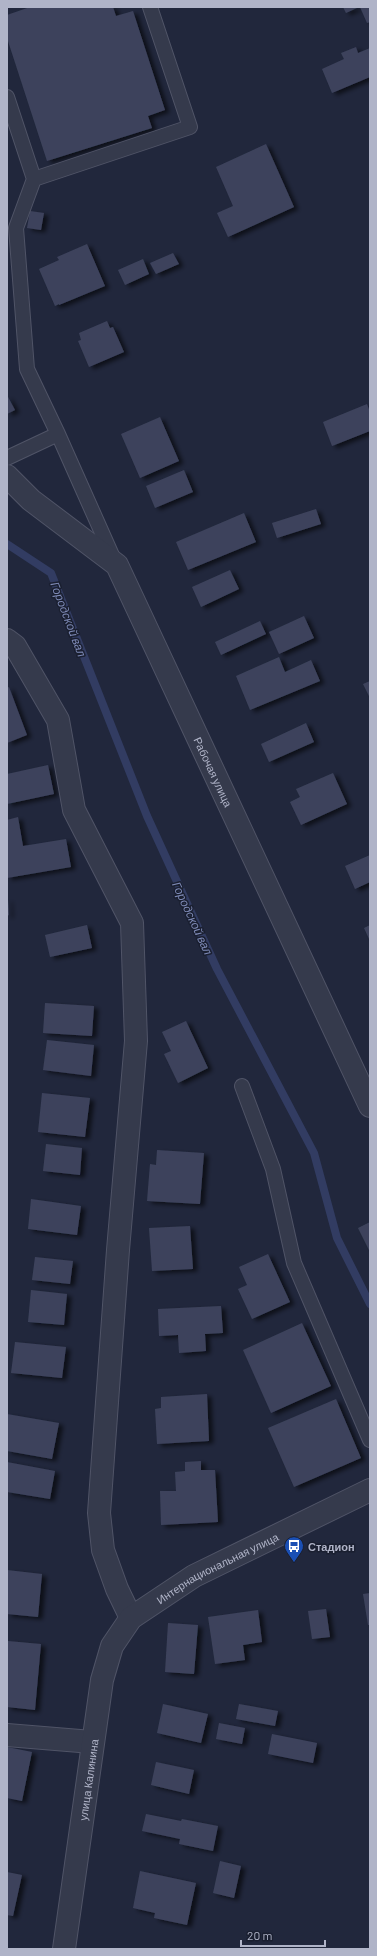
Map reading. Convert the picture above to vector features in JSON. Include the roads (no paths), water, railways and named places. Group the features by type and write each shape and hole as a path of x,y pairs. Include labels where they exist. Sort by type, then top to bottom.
{"street":[{"name":"Рабочая улица","path":"7,476 32,500 117,565 370,1106"},
{"path":"7,640 15,646 58,720 74,810 132,923 136,1041 98,1513 103,1550 117,1589 131,1618"},
{"name":"Интернациональная улица","path":"131,1618 194,1576 370,1490"},
{"name":"улица Калинина","path":"64,1949 92,1742 102,1680 112,1646 131,1618"},
{"path":"7,1735 92,1742"}],"lane":[{"path":"34,179 190,127 150,7"},
{"path":"7,98 34,179 16,228 27,369 117,565"},
{"path":"7,458 58,434"},
{"path":"242,1086 273,1168 294,1263 370,1440"}],"waterway":[{"name":"Городской вал","path":"7,544 51,573 147,816 217,969 314,1153 337,1238 370,1304"}],"place":[{"name":"Стадион","path":"294,1563"}]}
